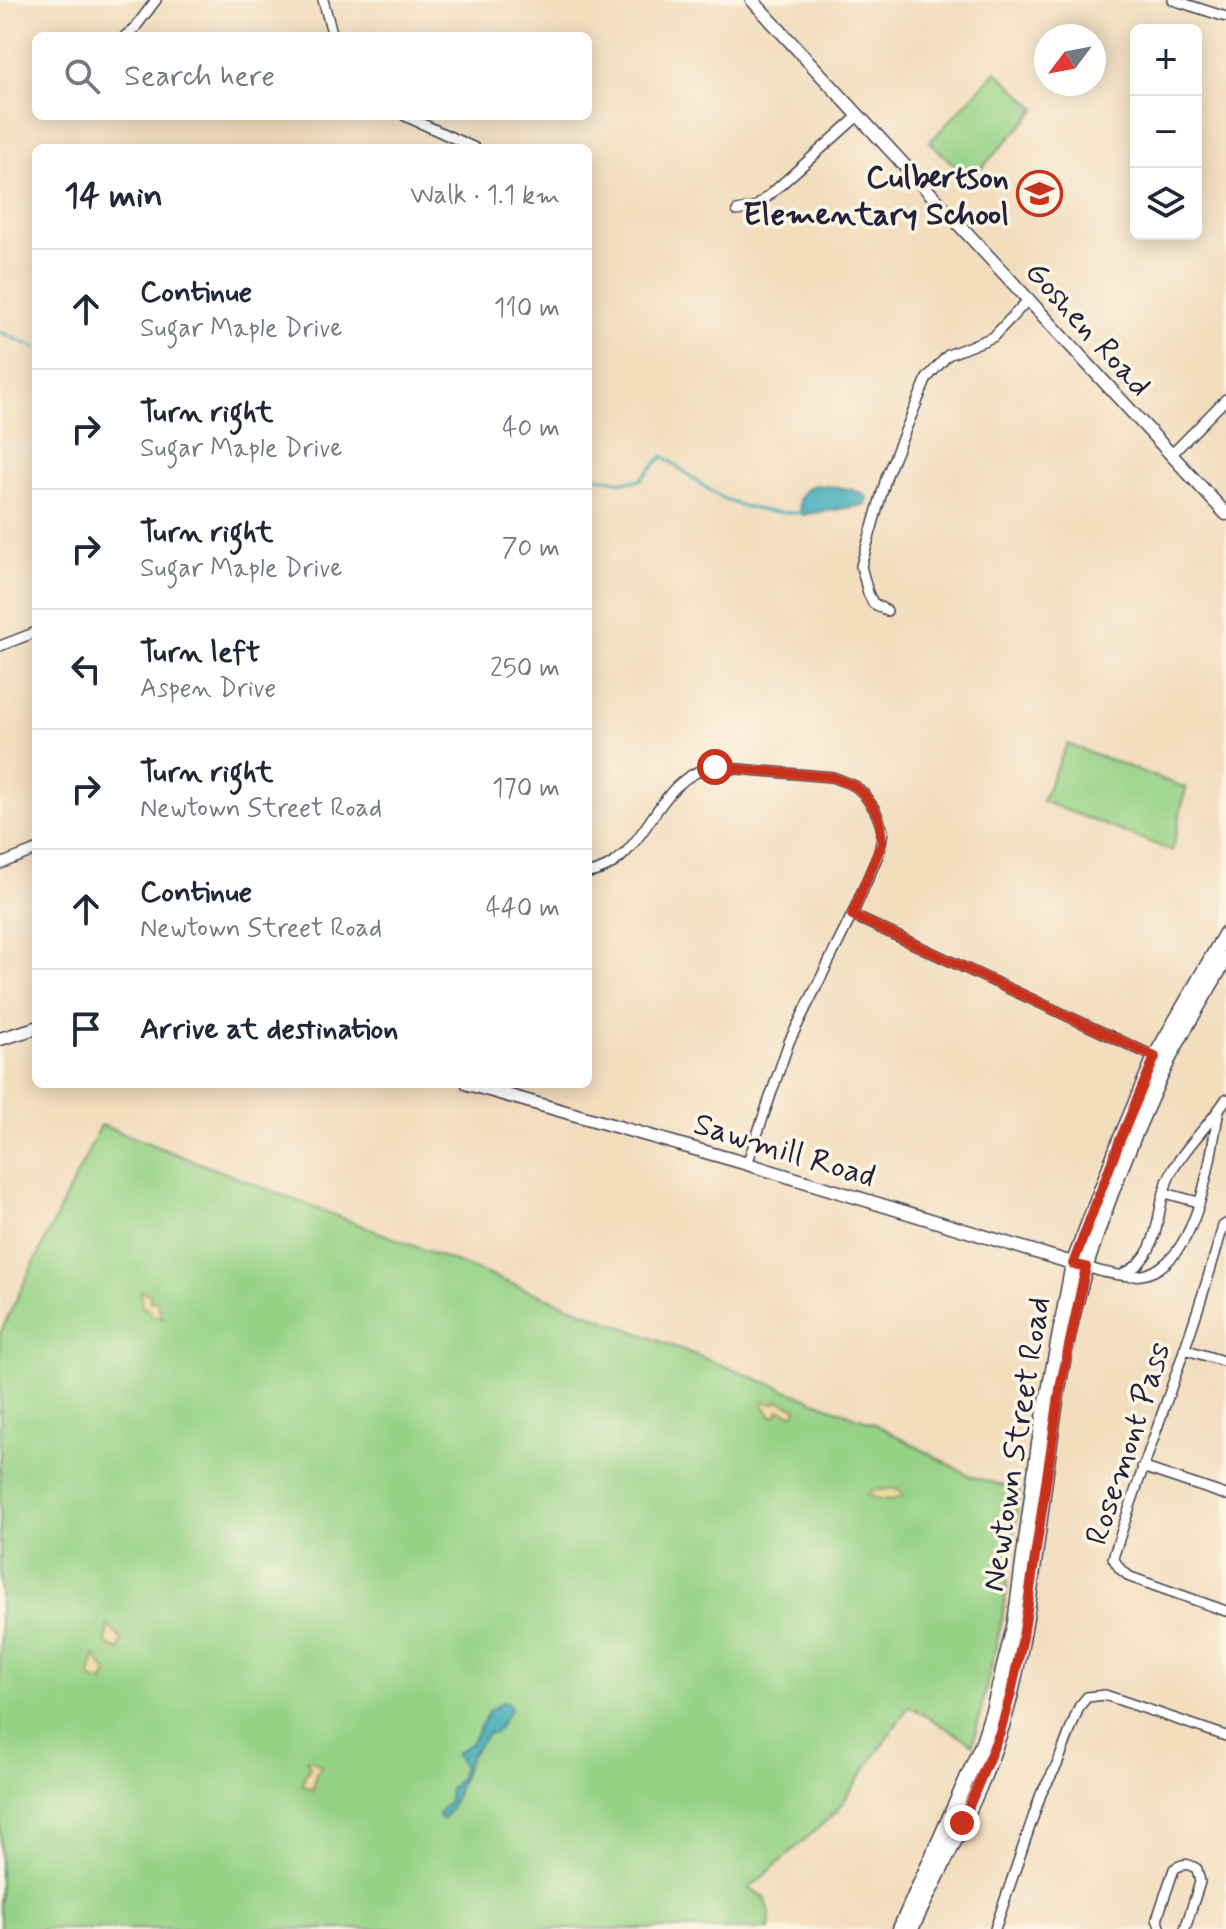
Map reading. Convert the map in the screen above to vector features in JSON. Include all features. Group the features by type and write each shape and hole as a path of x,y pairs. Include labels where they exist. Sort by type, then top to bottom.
{"main road":[{"name":"Newtown Street Road","path":"900,1929 982,1745 994,1707 1015,1623 1039,1444 1080,1266 1120,1140 1155,1057 1226,933"},
{"name":"Newtown Street Road","path":"911,1929 978,1785 1000,1732 1011,1693 1023,1637 1080,1266 1170,1055 1226,958"}],"street":[{"path":"130,32 156,0"},
{"path":"323,0 332,32"},
{"name":"Goshen Road","path":"752,0 1226,514"},
{"path":"1173,0 1226,17"},
{"path":"737,211 756,207 858,116"},
{"path":"414,120 466,144"},
{"path":"887,611 873,603 861,566 887,475 927,378 948,355 993,337 1028,300"},
{"path":"1171,455 1226,399"},
{"path":"0,646 32,634"},
{"path":"592,872 608,868 621,857 681,781 702,769 715,767 832,777 855,786 875,810 883,831 879,853 789,1042 747,1164"},
{"path":"0,864 32,852"},
{"path":"852,915 1155,1057"},
{"path":"0,1039 32,1029"},
{"name":"Sawmill Road","path":"482,1088 747,1164 1080,1266"},
{"path":"1122,1274 1133,1269 1154,1243 1171,1174 1226,1099"},
{"path":"1080,1266 1144,1275 1172,1259 1184,1243 1198,1202 1219,1110"},
{"path":"1165,1193 1198,1202"},
{"name":"Rosemont Pass","path":"1226,1224 1113,1558 1130,1577 1226,1611"},
{"path":"1184,1349 1226,1362"},
{"path":"1142,1467 1226,1495"},
{"path":"995,1929 1041,1794 1057,1765 1079,1707 1087,1697 1105,1695 1226,1736"},
{"path":"1161,1929 1157,1919 1174,1869 1181,1864 1197,1869 1200,1882 1185,1929"}],"green space":[{"path":"996,71 1037,109 970,180 930,142"},
{"path":"1067,744 1186,788 1172,851 1042,801"},
{"path":"101,1125 877,1425 970,1476 1020,1491 1002,1620 973,1744 909,1706 836,1812 749,1889 765,1897 770,1914 769,1929 0,1929 0,1333"}],"sand":[{"path":"141,1290 150,1295 150,1302 156,1300 163,1319 157,1315 151,1316 149,1310 142,1307"},
{"path":"764,1401 773,1404 780,1401 797,1408 797,1411 793,1414 779,1410 776,1416 772,1416 763,1405"},
{"path":"897,1488 903,1495 890,1500 867,1495 870,1491"},
{"path":"108,1625 123,1641 118,1650 106,1644"},
{"path":"95,1655 107,1673 103,1682 90,1676"},
{"path":"307,1760 320,1765 313,1790 303,1785 310,1768"}],"water":[{"path":"814,485 856,491 868,498 866,505 802,515 800,497"},
{"path":"502,1702 511,1708 495,1733 488,1734 472,1754 442,1820 438,1814 449,1800 450,1790 459,1779 463,1766 455,1754 472,1742 489,1711"}],"waterway":[{"path":"0,332 32,346"},
{"path":"592,476 622,482 640,480 663,456 715,494 741,506 786,513 802,512"}],"place":[{"name":"Culbertson Elementary School","path":"1040,194"}],"route":[{"path":"715,767 832,777 855,786 875,810 883,831 879,853 852,915 1155,1057 1073,1264 1086,1267 1068,1344 1050,1446 1023,1637 1000,1732 962,1823"}]}
